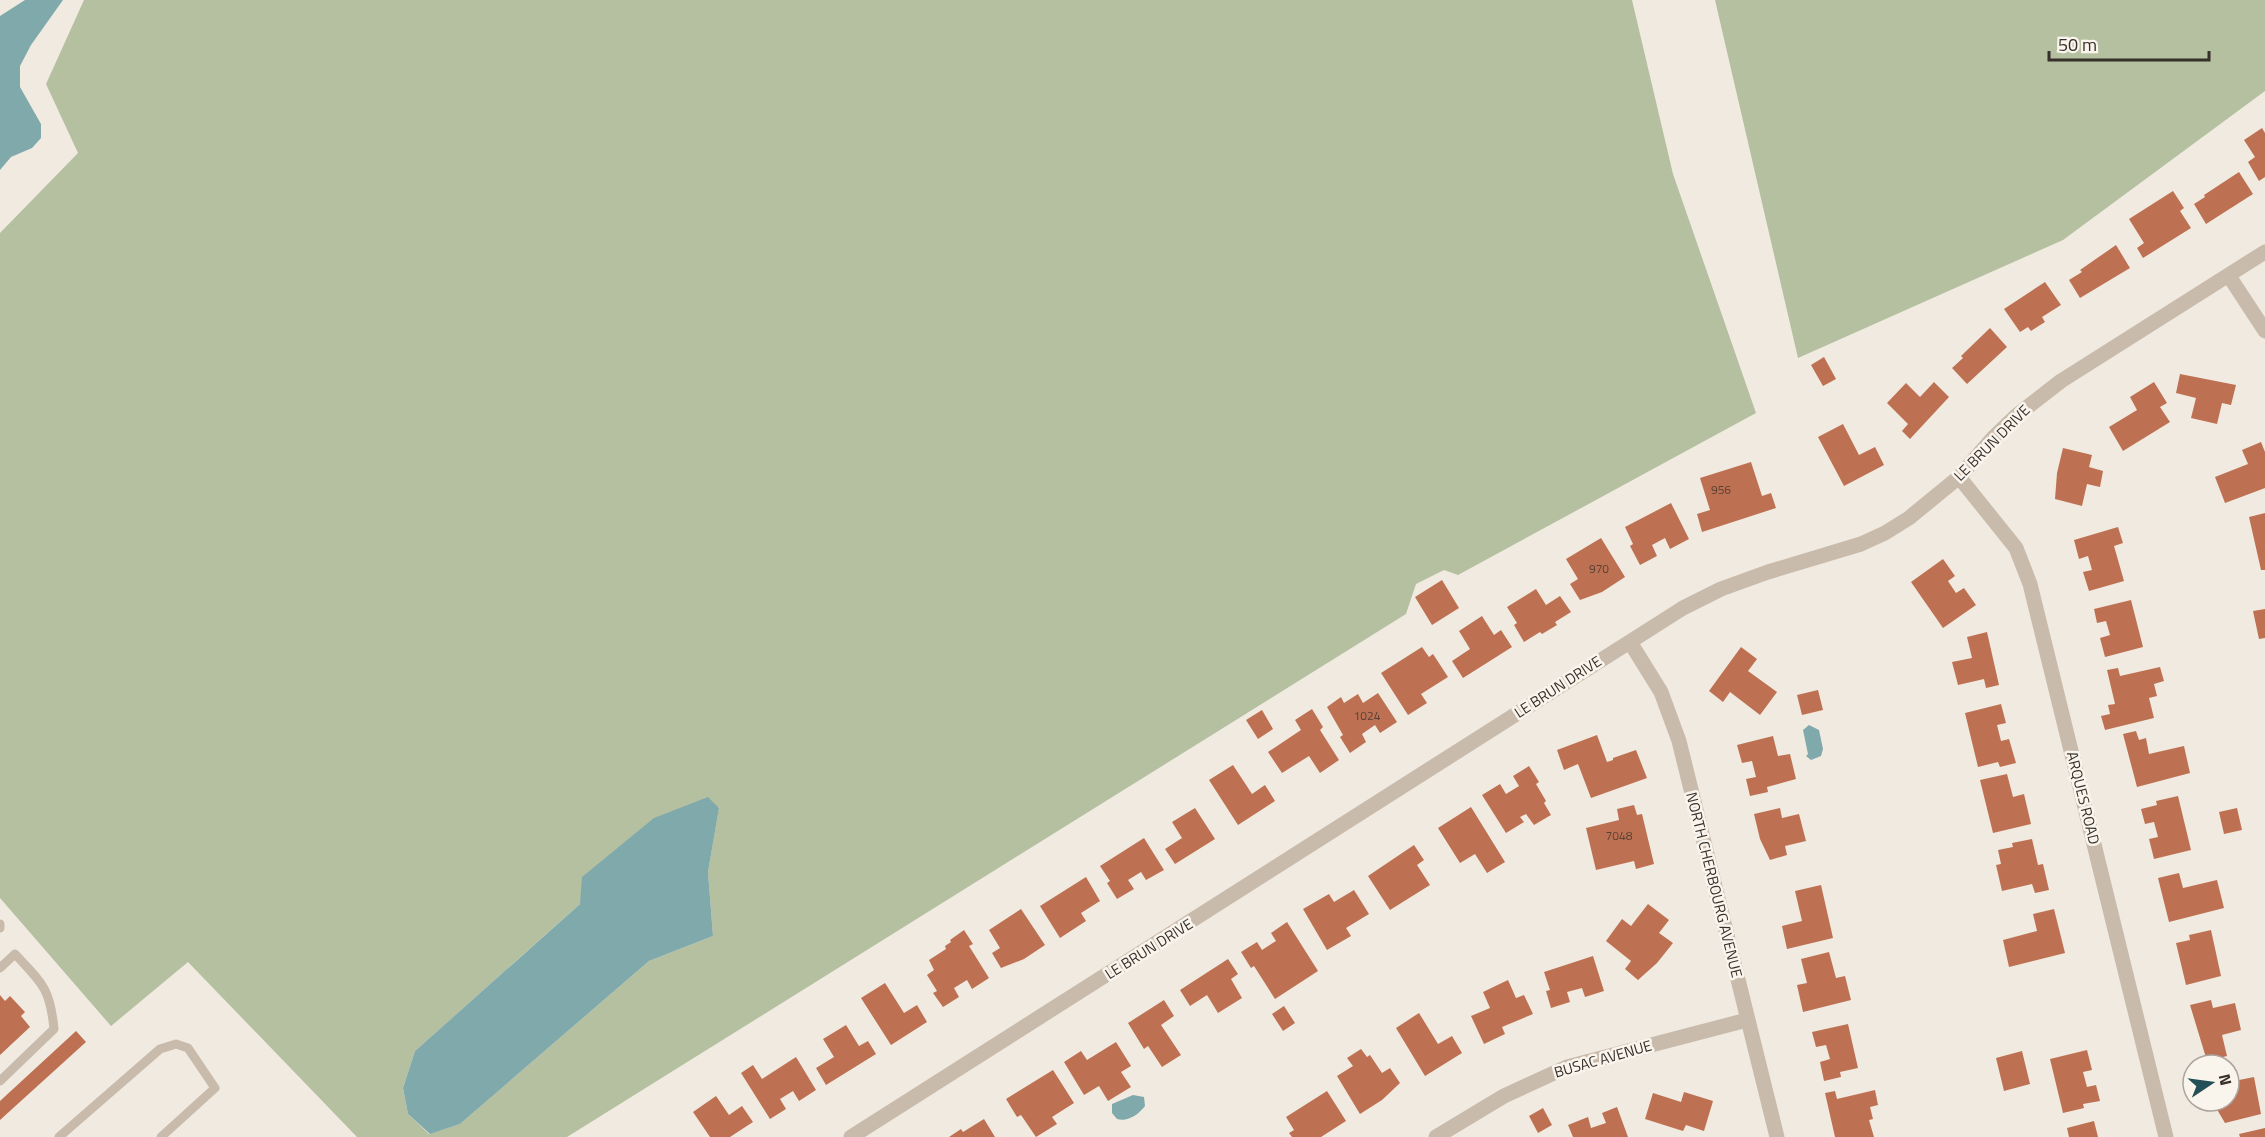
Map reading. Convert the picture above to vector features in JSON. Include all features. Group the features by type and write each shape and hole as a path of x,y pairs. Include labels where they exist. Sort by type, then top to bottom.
{"street":[{"name":"LE BRUN DRIVE","path":"851,1137 1683,608 1721,589 1768,572 1861,544 1886,533 1909,518 1959,477 2016,416 2061,381 2265,252"},
{"path":"2229,276 2265,331"},
{"name":"ARQUES ROAD","path":"1959,477 2016,548 2030,584 2166,1137"},
{"name":"NORTH CHERBOURG AVENUE","path":"1630,642 1661,692 1679,741 1777,1137"},
{"name":"BUSAC AVENUE","path":"1436,1137 1504,1096 1567,1067 1747,1020"}],"lane":[{"path":"0,968 15,954 44,985 52,1007 54,1029 0,1081"},
{"path":"59,1137 160,1049 176,1044 188,1048 215,1088 161,1137"}],"green space":[{"path":"84,0 1632,0 1673,174 1756,413 1458,575 1444,570 1416,584 1406,614 567,1137 357,1137 188,962 111,1026 0,898 0,233 78,153 46,84","holes":["719,807 708,872 713,936 649,961 460,1124 429,1134 408,1114 403,1088 415,1051 581,903"]},
{"path":"1715,0 2265,0 2265,91 2063,240 1798,358"}],"water":[{"path":"25,0 63,0 31,45 20,66 20,87 41,124 41,138 32,148 11,157 0,170 0,16"},
{"path":"1809,725 1819,730 1823,749 1821,756 1811,760 1806,756 1808,754 1803,730"},
{"path":"708,797 719,808 708,872 713,936 649,961 460,1124 430,1134 408,1114 403,1088 415,1051 580,904 582,877 654,818"},
{"path":"1133,1095 1144,1097 1145,1106 1133,1117 1125,1120 1117,1119 1112,1113 1112,1104"}],"building":[{"path":"2262,128 2265,133 2265,177 2259,181 2248,162 2255,157 2244,140"},
{"path":"2239,172 2253,194 2206,224 2194,204"},
{"path":"2173,191 2184,208 2180,211 2191,228 2143,258 2137,248 2144,243 2129,219"},
{"path":"2116,245 2130,268 2080,298 2069,280"},
{"path":"2045,282 2061,305 2042,317 2045,322 2031,331 2028,327 2020,332 2004,309"},
{"path":"1990,328 2007,347 1967,384 1952,368"},
{"path":"1824,357 1836,379 1823,386 1811,365"},
{"path":"2180,374 2236,385 2231,405 2222,403 2217,424 2191,418 2196,398 2176,393"},
{"path":"1934,382 1949,397 1910,439 1902,431 1908,424 1887,403 1906,383 1920,397"},
{"path":"2154,382 2167,403 2160,407 2170,422 2123,451 2109,427 2137,410 2130,397"},
{"path":"1843,424 1859,455 1875,447 1884,465 1844,486 1818,437"},
{"path":"2261,442 2265,452 2265,488 2225,503 2215,477 2248,464 2242,450"},
{"path":"2063,448 2092,455 2089,467 2103,471 2100,487 2087,484 2082,506 2055,499 2057,473"},
{"path":"1751,462 1762,496 1771,493 1776,508 1702,532 1697,514 1710,510 1700,478"},
{"path":"1671,503 1689,539 1670,549 1665,538 1652,545 1657,556 1640,565 1630,546 1633,544 1625,527"},
{"path":"2265,513 2265,570 2261,570 2249,517"},
{"path":"2118,527 2123,543 2114,546 2124,581 2089,591 2083,572 2092,570 2088,556 2079,559 2074,540"},
{"path":"1601,538 1625,577 1602,592 1580,600 1570,584 1578,579 1566,559"},
{"path":"1943,559 1955,576 1948,581 1956,593 1964,588 1976,605 1943,628 1911,582"},
{"path":"1442,580 1459,608 1432,625 1415,597"},
{"path":"1536,589 1546,605 1560,596 1571,612 1555,622 1557,625 1524,642 1514,625 1517,623 1507,607"},
{"path":"2131,600 2143,647 2105,657 2100,638 2110,635 2106,621 2097,623 2094,609"},
{"path":"2265,609 2265,638 2259,639 2253,611"},
{"path":"1482,616 1494,635 1501,630 1512,647 1463,678 1452,661 1470,649 1459,631"},
{"path":"1987,632 1999,685 1986,688 1984,679 1958,685 1952,662 1972,658 1967,637"},
{"path":"1422,647 1429,657 1433,654 1448,677 1421,694 1427,703 1408,715 1381,673"},
{"path":"1741,647 1757,659 1748,671 1777,692 1760,715 1730,692 1723,702 1709,691"},
{"path":"2160,667 2164,681 2154,684 2157,696 2149,698 2154,718 2105,730 2101,716 2110,714 2108,705 2115,704 2107,670 2118,668 2120,676"},
{"path":"1818,690 1823,710 1802,715 1797,695"},
{"path":"1378,693 1397,722 1380,733 1375,725 1362,734 1366,742 1350,753 1327,707 1341,697 1344,703 1358,694 1363,703"},
{"path":"2001,704 2006,723 1997,725 2001,741 2009,739 2016,763 2000,767 1998,762 1978,767 1965,713"},
{"path":"1312,709 1323,727 1320,730 1339,760 1320,773 1309,756 1282,773 1268,752 1301,730 1295,720"},
{"path":"1262,710 1273,729 1258,739 1246,720"},
{"path":"2136,731 2139,740 2146,738 2149,754 2184,746 2190,773 2137,787 2123,734"},
{"path":"1597,735 1607,762 1636,750 1647,778 1591,798 1578,764 1564,770 1557,750"},
{"path":"1773,736 1778,756 1790,754 1796,779 1767,787 1768,792 1750,796 1746,779 1756,777 1752,761 1742,763 1737,745"},
{"path":"1233,765 1252,794 1265,785 1275,801 1238,825 1209,780"},
{"path":"1529,766 1539,782 1536,784 1551,815 1534,825 1526,814 1520,817 1524,822 1506,833 1482,795 1500,784 1506,794 1519,786 1513,776"},
{"path":"2007,774 2013,797 2024,794 2031,824 1993,833 1980,780"},
{"path":"2178,796 2191,850 2154,859 2149,839 2158,837 2154,822 2145,824 2141,809 2157,805 2156,801"},
{"path":"1634,805 1637,815 1642,814 1654,864 1636,869 1634,861 1596,870 1586,828 1619,820 1617,809"},
{"path":"1471,807 1505,862 1487,873 1475,854 1460,863 1438,828"},
{"path":"1195,808 1215,839 1175,864 1165,849 1182,838 1172,822"},
{"path":"1780,808 1782,818 1799,814 1806,841 1785,846 1787,855 1770,860 1760,839 1754,814"},
{"path":"2237,808 2242,830 2224,834 2219,812"},
{"path":"1144,838 1164,870 1146,880 1141,872 1128,880 1134,889 1117,899 1107,883 1110,881 1100,866"},
{"path":"2032,839 2038,865 2043,864 2049,890 2035,893 2032,884 2002,891 1996,865 2001,864 1998,850 2013,847 2012,843"},
{"path":"1414,845 1424,860 1417,865 1430,885 1390,910 1368,876"},
{"path":"2179,873 2183,888 2217,880 2224,908 2169,922 2158,878"},
{"path":"1086,877 1100,901 1081,913 1086,921 1060,938 1040,906"},
{"path":"1821,885 1833,938 1787,949 1782,926 1802,921 1795,891"},
{"path":"1354,890 1369,914 1346,928 1351,936 1327,950 1303,909 1329,894 1334,902"},
{"path":"1648,904 1669,920 1659,933 1673,943 1657,963 1638,980 1625,969 1631,961 1606,941 1622,919 1631,926"},
{"path":"1021,909 1045,945 1024,959 1001,968 992,953 1000,948 989,930"},
{"path":"2054,909 2065,953 2009,967 2003,940 2037,931 2033,914"},
{"path":"1287,922 1318,971 1275,999 1254,966 1251,968 1241,952 1257,942 1262,950 1276,941 1271,933"},
{"path":"964,930 973,944 969,946 989,978 972,989 967,980 954,988 959,997 943,1007 933,993 937,991 927,975 934,970 929,960 946,949 945,946 951,942 950,940"},
{"path":"2211,930 2221,976 2186,985 2176,943 2190,940 2189,935"},
{"path":"1829,952 1836,978 1845,976 1851,1000 1803,1012 1797,985 1807,983 1801,959"},
{"path":"1593,956 1604,991 1585,997 1582,988 1567,992 1570,1002 1551,1008 1546,991 1550,990 1544,972"},
{"path":"1228,959 1238,974 1231,979 1242,998 1218,1013 1207,995 1190,1006 1180,990"},
{"path":"1508,980 1516,998 1524,995 1533,1014 1502,1027 1505,1034 1484,1044 1471,1016 1490,1008 1483,992"},
{"path":"885,983 904,1013 917,1005 927,1022 891,1045 861,998"},
{"path":"0,995 5,1001 10,996 25,1012 21,1016 30,1027 0,1055"},
{"path":"1164,1000 1174,1016 1161,1025 1181,1055 1162,1067 1148,1046 1144,1049 1128,1023"},
{"path":"2211,1000 2213,1008 2235,1003 2241,1030 2222,1035 2226,1053 2205,1053 2190,1005"},
{"path":"1284,1006 1295,1023 1283,1031 1272,1014"},
{"path":"1419,1013 1438,1044 1452,1036 1462,1053 1425,1076 1396,1028"},
{"path":"1848,1024 1858,1068 1840,1072 1841,1077 1824,1081 1820,1062 1830,1059 1826,1045 1816,1047 1812,1032"},
{"path":"846,1025 859,1046 868,1041 876,1054 826,1085 816,1068 834,1057 823,1039"},
{"path":"76,1031 86,1042 0,1120 0,1101"},
{"path":"1116,1042 1131,1066 1121,1072 1131,1087 1108,1101 1099,1086 1084,1095 1064,1062 1081,1051 1087,1060"},
{"path":"1361,1049 1367,1057 1370,1055 1382,1073 1390,1068 1400,1083 1382,1100 1360,1114 1337,1076 1353,1066 1347,1058"},
{"path":"2087,1050 2092,1070 2083,1072 2087,1087 2096,1085 2100,1101 2083,1104 2084,1108 2063,1113 2050,1059"},
{"path":"2022,1051 2030,1084 2004,1091 1996,1058"},
{"path":"796,1057 816,1090 799,1101 793,1091 780,1099 786,1109 770,1119 741,1073 753,1065 762,1079"},
{"path":"1053,1070 1074,1103 1052,1117 1057,1124 1036,1137 1021,1115 1017,1117 1006,1099"},
{"path":"2254,1077 2261,1114 2225,1123 2219,1113 2241,1113 2241,1080"},
{"path":"1875,1090 1878,1105 1870,1107 1873,1119 1869,1120 1874,1137 1835,1137 1825,1093 1835,1091 1837,1099"},
{"path":"1327,1091 1346,1121 1321,1137 1292,1137 1289,1133 1294,1130 1286,1117"},
{"path":"1684,1092 1713,1101 1704,1131 1686,1125 1683,1131 1645,1119 1653,1093 1681,1102"},
{"path":"716,1096 729,1115 742,1106 753,1122 730,1137 710,1137 693,1112"},
{"path":"1617,1107 1628,1137 1573,1137 1568,1125 1588,1117 1591,1128 1606,1123 1602,1113"},
{"path":"1543,1108 1552,1125 1538,1133 1529,1116"},
{"path":"984,1119 995,1137 949,1137 961,1129 963,1132"},
{"path":"2094,1121 2098,1137 2069,1137 2067,1128"},
{"path":"2265,1128 2265,1137 2240,1137 2239,1134"}]}
